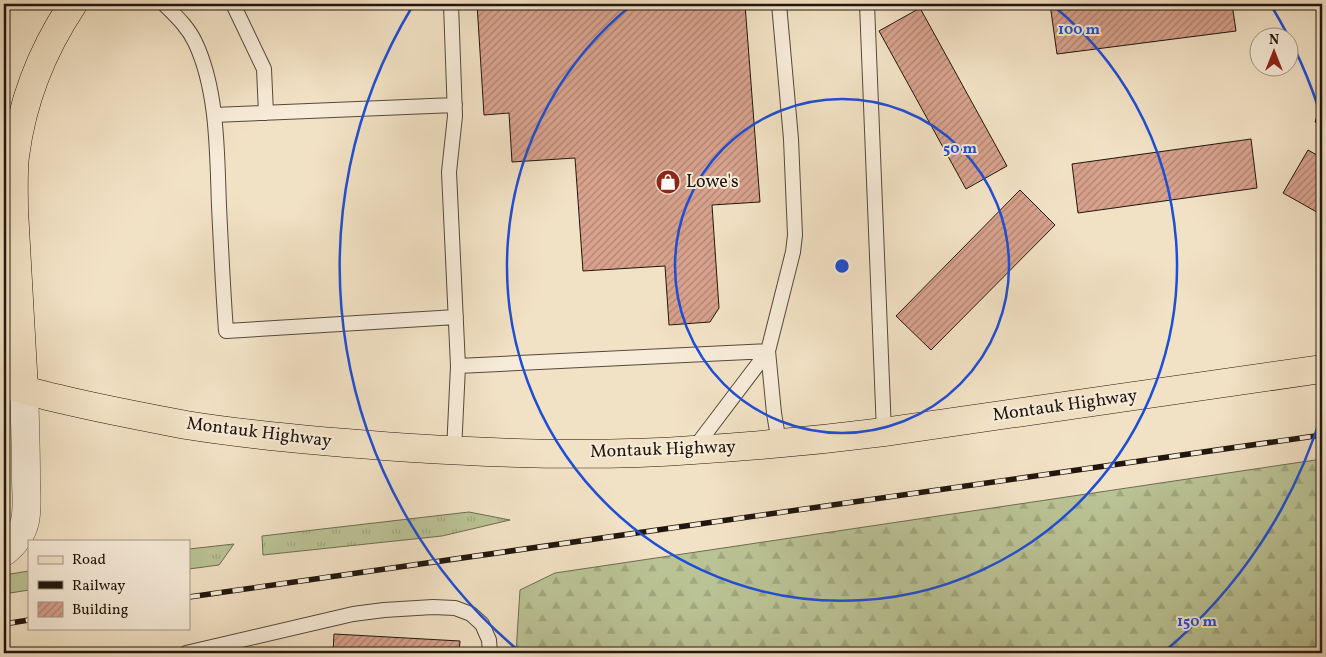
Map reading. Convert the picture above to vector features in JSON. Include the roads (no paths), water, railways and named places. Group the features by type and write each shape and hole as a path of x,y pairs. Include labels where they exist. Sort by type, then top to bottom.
{"main road":[{"path":"14,387 14,185 16,156 10,147 22,121 50,42 73,4"},
{"name":"Montauk Highway","path":"14,387 114,411 215,429 337,442 454,450 590,454 779,444 884,432 1322,369"}],"street":[{"path":"4,552 20,535 25,522 26,470 14,387"}],"lane":[{"path":"164,4 186,26 195,42 207,78 214,115 226,331 456,318"},
{"path":"233,4 264,68 266,114"},
{"path":"451,4 455,116 449,172 458,366 454,450"},
{"path":"779,4 791,140 795,235 793,252 768,350 779,444"},
{"path":"867,4 884,432"},
{"path":"214,115 455,105"},
{"path":"458,366 768,350"},
{"path":"692,450 768,350"},
{"path":"186,653 353,614 433,607 455,608 471,614 482,624 489,640 490,653"}],"railway":[{"path":"190,597 1322,435"},
{"path":"4,624 28,620"}],"place":[{"name":"Lowe's","path":"668,182"}]}
